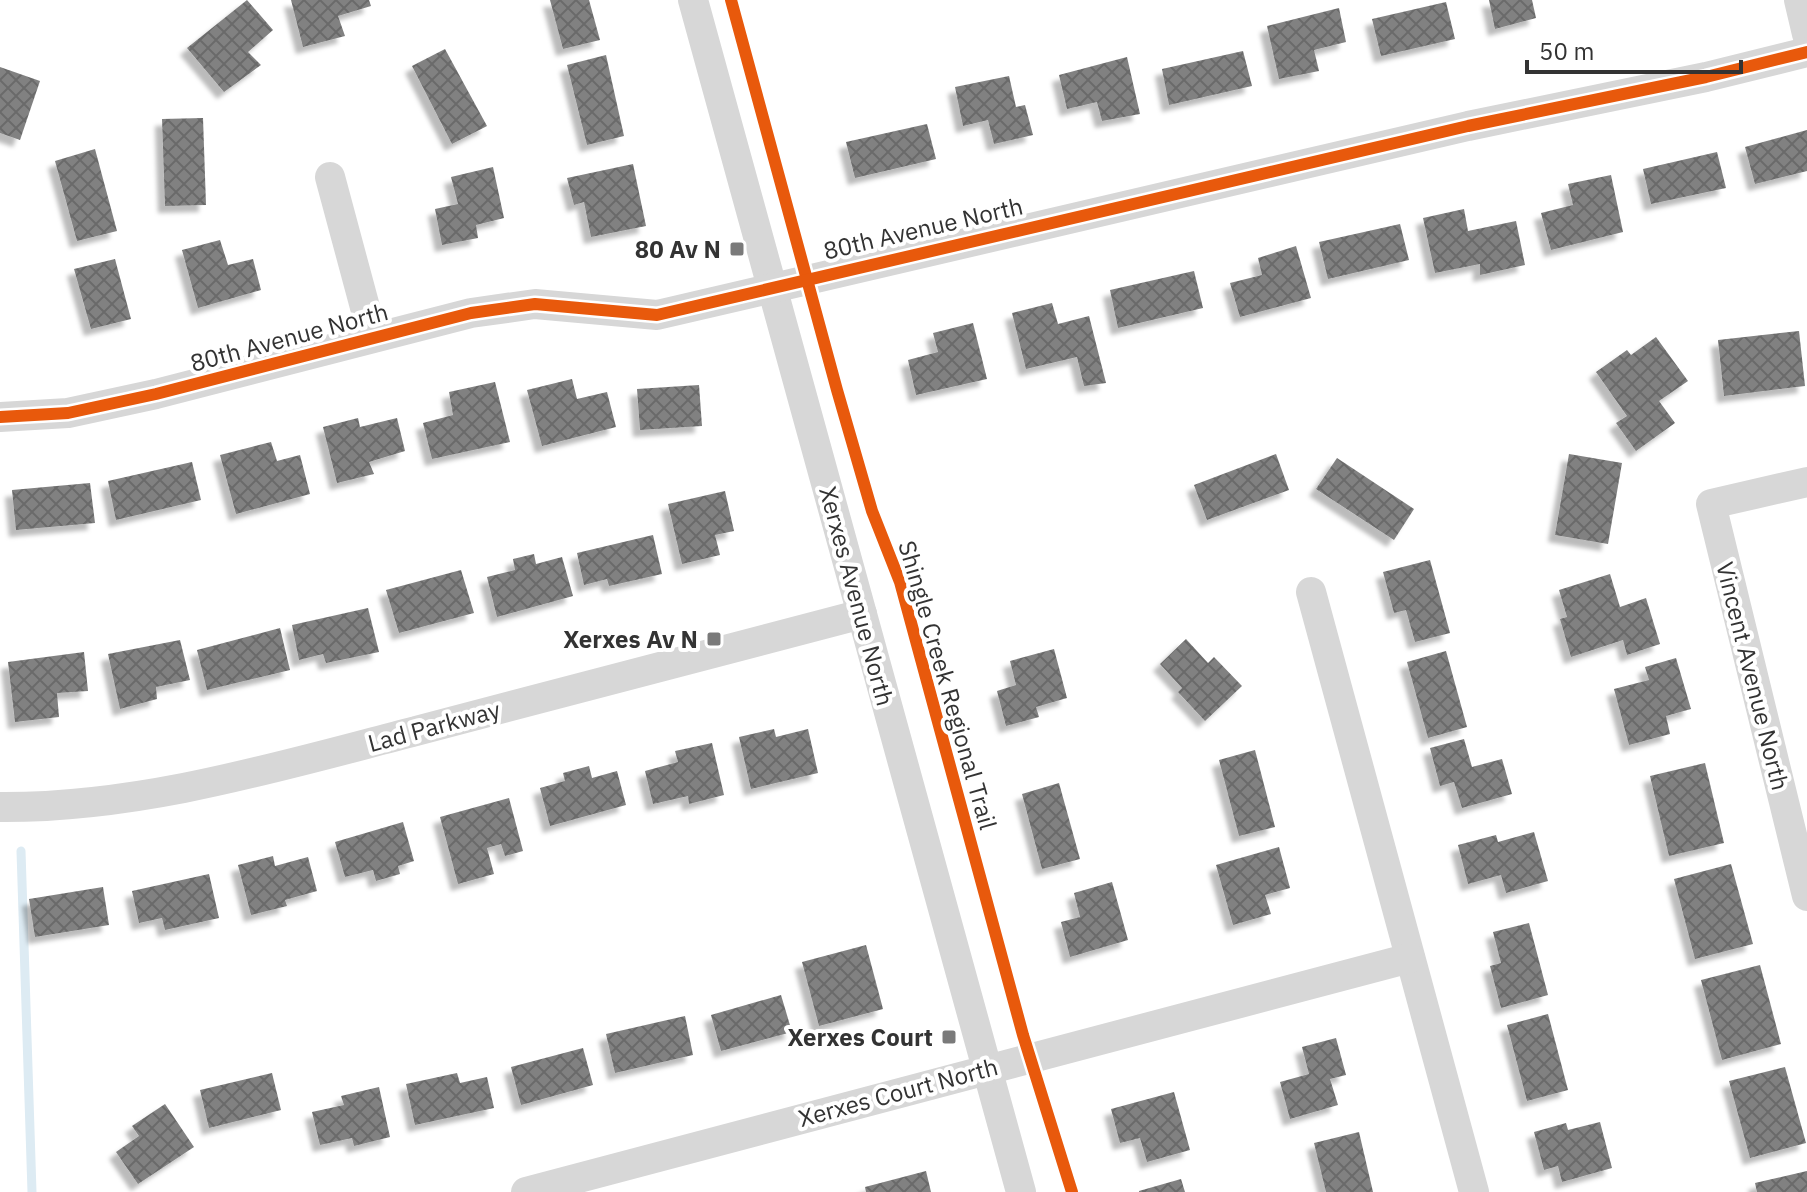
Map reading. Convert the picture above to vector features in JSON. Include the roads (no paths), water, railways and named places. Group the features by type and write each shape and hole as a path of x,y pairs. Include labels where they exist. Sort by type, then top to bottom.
{"street":[{"name":"Xerxes Avenue North","path":"693,0 1021,1192"},
{"path":"1799,0 1807,34"},
{"name":"80th Avenue North","path":"0,417 68,413 142,398 471,313 535,304 657,315 772,286 1807,52"},
{"name":"80th Avenue North","path":"330,177 373,337"},
{"name":"Vincent Avenue North","path":"1807,482 1711,504 1807,896"},
{"path":"1311,592 1474,1192"},
{"name":"Lad Parkway","path":"0,807 34,808 145,795 256,773 862,614"},
{"name":"Xerxes Court North","path":"526,1192 1410,958"}],"waterway":[{"path":"21,851 32,1192"}],"place":[{"name":"80 Av N","path":"737,249"},
{"name":"Xerxes Av N","path":"714,639"},
{"name":"Xerxes Court","path":"949,1037"}]}
